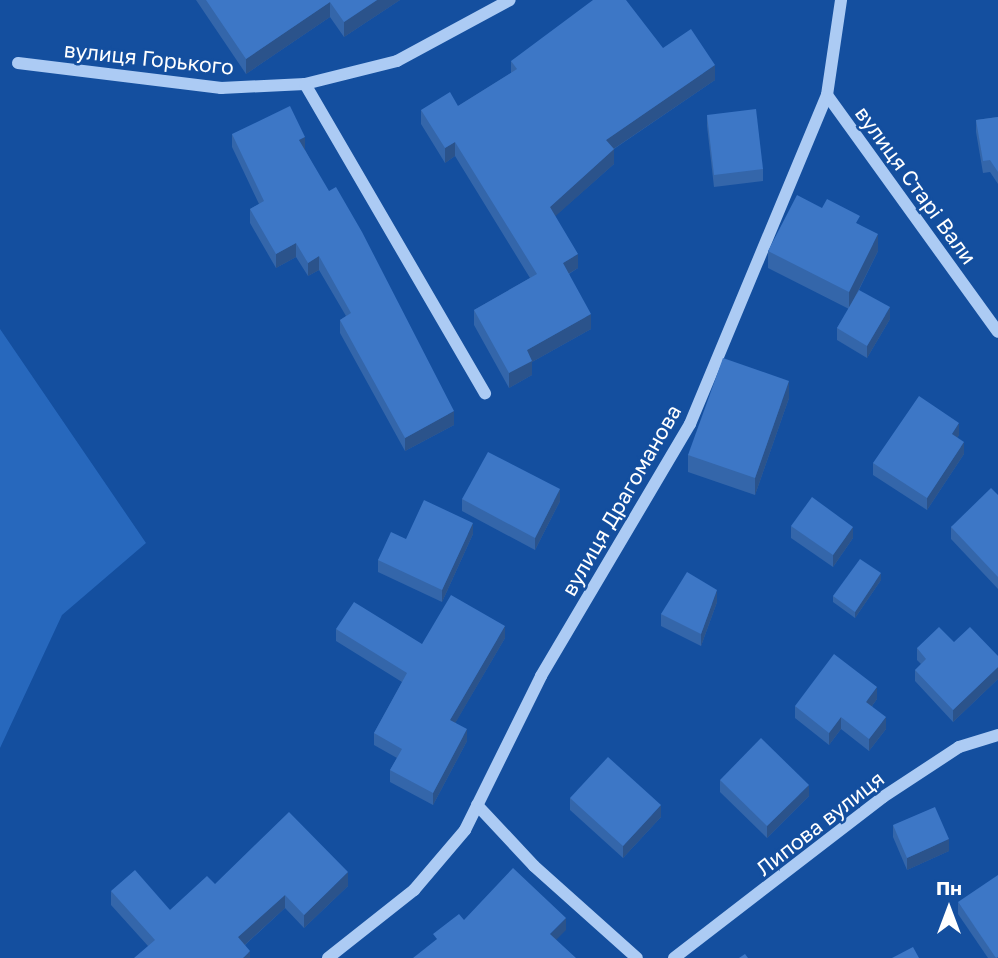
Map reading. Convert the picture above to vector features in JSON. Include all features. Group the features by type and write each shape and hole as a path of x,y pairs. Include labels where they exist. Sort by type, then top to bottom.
{"street":[{"name":"вулиця Горького","path":"18,63 221,88 305,84 397,61 510,0"},
{"name":"вулиця Драгоманова","path":"328,958 414,890 465,830 541,676 690,424 827,94 841,0"},
{"path":"305,84 485,393"},
{"name":"вулиця Старі Вали","path":"827,94 998,332"},
{"name":"Липова вулиця","path":"674,958 883,797 959,747 998,734"},
{"path":"477,805 534,866 637,958"}],"shaded area":[{"path":"0,329 146,543 62,615 0,748"}],"building":[{"path":"206,0 377,0 344,22 330,2 246,59"},
{"path":"593,0 626,0 663,48 691,29 715,65 606,140 614,149 550,207 578,254 563,263 591,314 527,350 532,361 509,373 474,310 537,274 455,142 445,148 421,110 450,92 458,106 517,69 511,61"},
{"path":"290,106 305,137 299,140 329,191 336,187 362,232 454,411 405,438 340,320 351,313 319,256 308,263 296,243 276,254 250,209 264,201 232,134"},
{"path":"756,109 763,169 714,175 707,115"},
{"path":"998,117 998,172 990,160 983,161 976,120"},
{"path":"797,195 822,208 827,199 860,216 856,223 878,234 849,292 768,251"},
{"path":"859,290 890,307 867,346 837,328"},
{"path":"723,358 789,381 755,478 688,455"},
{"path":"919,396 959,423 952,434 964,442 927,498 873,463"},
{"path":"488,452 560,489 535,538 462,499"},
{"path":"991,488 998,495 998,577 951,527"},
{"path":"812,497 853,527 833,555 791,526"},
{"path":"424,500 473,523 442,590 378,560 391,532 406,539"},
{"path":"860,559 881,573 855,612 833,596"},
{"path":"687,572 717,590 701,634 661,614"},
{"path":"451,595 505,626 450,720 467,729 433,793 390,770 402,749 374,733 407,673 336,629 354,602 422,644"},
{"path":"939,627 954,642 970,627 998,656 998,667 953,710 915,670 926,659 917,648"},
{"path":"834,654 877,687 866,702 886,717 869,739 841,717 829,733 795,706"},
{"path":"761,738 809,785 767,826 720,780"},
{"path":"608,757 661,805 623,846 570,798"},
{"path":"935,807 949,839 907,858 893,825"},
{"path":"289,812 348,872 304,915 285,895 238,937 250,951 243,958 134,958 155,940 111,891 135,870 170,910 207,876 215,884"},
{"path":"513,868 566,918 550,934 576,958 413,958 437,939 433,934 459,914 464,920"},
{"path":"998,875 998,957 996,958 958,902"},
{"path":"913,947 919,958 892,958"}]}
